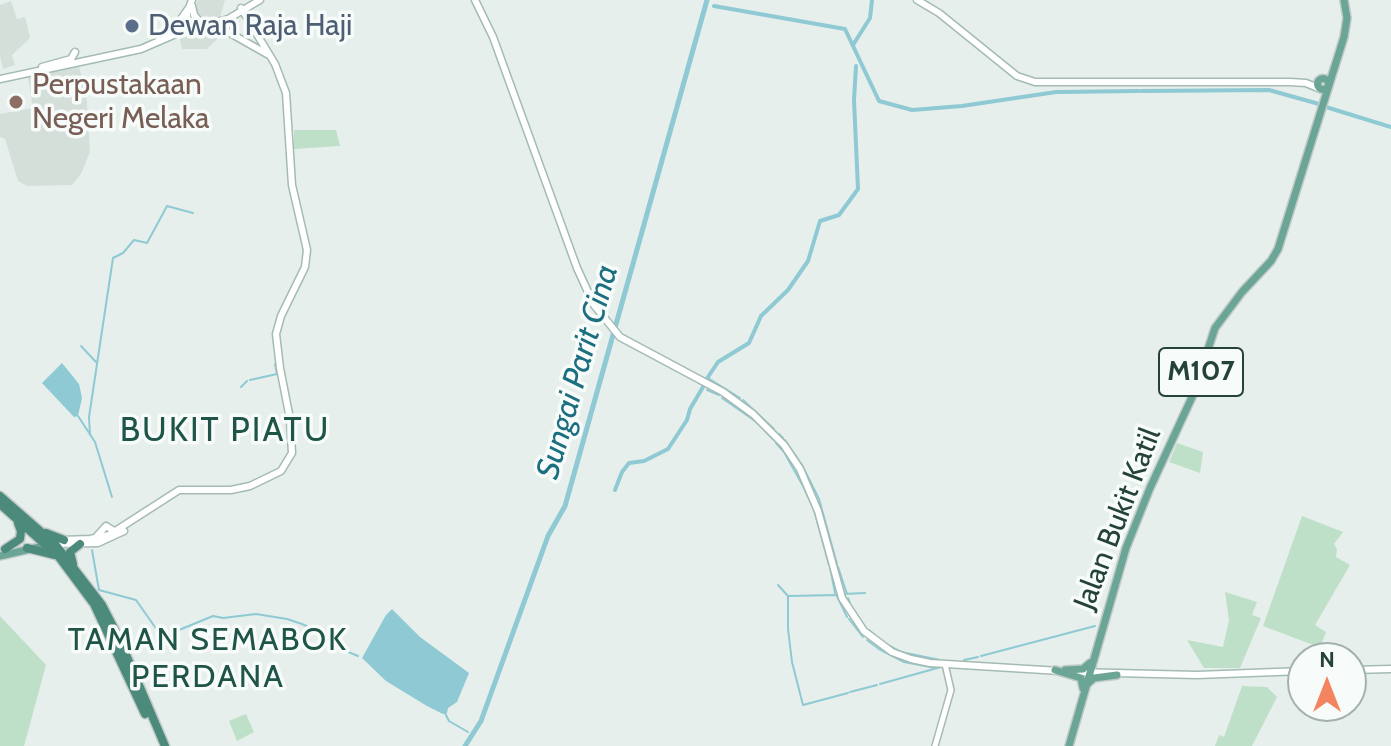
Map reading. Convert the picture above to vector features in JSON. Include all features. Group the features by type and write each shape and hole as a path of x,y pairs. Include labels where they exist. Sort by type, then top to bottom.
{"highway":[{"path":"0,496 73,565 109,618 162,746"},
{"path":"0,504 52,542 105,624 162,746"},
{"path":"2,552 21,536 20,527 12,515"},
{"path":"73,565 70,552 80,544"},
{"path":"27,548 59,557"}],"main road":[{"path":"46,68 82,63 90,71 95,61 126,53 187,28 211,23 257,0"},
{"path":"475,0 493,37 594,305 618,335 723,392 774,434 791,454 818,511 842,598 855,619 876,642 911,659 945,664 1113,674 1287,671"},
{"path":"917,0 1029,81 1319,84 1327,81 1328,85"},
{"name":"M107","path":"1324,100 1344,37 1347,18 1344,0"},
{"path":"191,4 194,15 201,23"},
{"path":"187,28 191,4"},
{"path":"159,37 177,25 191,4"},
{"path":"0,78 130,49 242,9"},
{"path":"2,552 52,542 98,543 118,533 179,490 231,490 258,482 281,471 292,453 276,334 281,316 305,267 307,250 293,190 287,96 270,56 242,9"},
{"path":"211,23 270,56"},
{"path":"46,68 71,59 75,52"},
{"path":"46,68 126,53"},
{"path":"1319,84 1332,71"},
{"path":"1319,84 1324,100"},
{"name":"Jalan Bukit Katil","path":"1069,746 1139,513 1193,395 1215,328 1278,249 1324,100"},
{"path":"90,539 101,534 106,526 118,533"},
{"path":"2,552 118,533"},
{"path":"98,543 109,535"},
{"path":"1055,670 1083,669 1094,656"},
{"path":"1094,656 1097,668 1113,674"},
{"path":"1234,674 1246,664 1252,671 1259,672"},
{"path":"1367,670 1391,669"},
{"path":"1055,670 1081,678 1082,698"},
{"path":"1086,685 1094,678 1113,674"}],"street":[{"path":"935,746 951,690 945,664"}],"shaded area":[{"path":"198,0 225,0 217,27 224,32 207,49 182,49 179,35 198,30 198,21 192,12"},
{"path":"11,1 17,19 25,17 30,38 12,55 15,65 3,69 0,5"},
{"path":"79,67 86,90 90,152 81,174 72,185 27,186 18,181 5,139 0,137 0,114 33,108 28,77"}],"green space":[{"path":"294,130 336,130 340,146 294,149"},
{"path":"1177,443 1203,452 1200,473 1169,462"},
{"path":"1302,516 1343,532 1334,544 1336,557 1350,565 1315,625 1326,632 1322,642 1305,642 1263,626"},
{"path":"1225,592 1257,602 1252,615 1261,618 1240,668 1204,668 1187,640 1223,647 1229,620"},
{"path":"0,616 46,665 24,746 0,746"},
{"path":"1242,686 1267,687 1277,697 1252,746 1215,746 1219,735 1224,737"},
{"path":"246,714 254,732 237,741 229,721"}],"water":[{"path":"62,363 79,384 82,398 78,416 74,417 42,383"},
{"path":"392,609 420,637 469,673 457,702 448,708 447,713 427,706 386,681 362,658"}],"waterway":[{"name":"Sungai Parit Cina","path":"465,746 481,721 548,536 565,506 707,0"},
{"path":"853,45 870,18 872,0"},
{"path":"714,6 845,29 879,101 912,110 1056,92 1139,91"},
{"path":"706,380 718,362 749,343 761,316 788,290 808,261 820,221 839,215 858,189 854,100 856,66"},
{"path":"1142,91 1269,90 1319,104"},
{"path":"1326,107 1391,127"},
{"path":"90,435 89,417 113,258 123,253 134,240 147,243 167,206 193,213"},
{"path":"81,346 96,362"},
{"path":"250,380 277,374 275,364"},
{"path":"708,378 740,398"},
{"path":"241,387 247,381"},
{"path":"615,490 629,463 644,461 668,449 703,387"},
{"path":"707,390 719,395"},
{"path":"722,398 758,423"},
{"path":"743,400 774,429"},
{"path":"78,416 95,442 112,497"},
{"path":"766,432 773,439"},
{"path":"779,434 783,438"},
{"path":"785,440 819,499 837,564"},
{"path":"776,443 784,452 814,510 829,565"},
{"path":"92,550 99,590 136,600 162,637 213,616 223,618 256,614 302,624 358,656"},
{"path":"830,567 835,593"},
{"path":"838,567 847,594"},
{"path":"778,585 788,596"},
{"path":"844,594 865,593"},
{"path":"838,595 788,596 788,629 792,662 803,705 848,693"},
{"path":"837,596 847,617"},
{"path":"848,598 850,603"},
{"path":"849,619 863,637"},
{"path":"981,656 1095,626"},
{"path":"869,630 875,635"},
{"path":"867,640 904,662 936,668"},
{"path":"885,643 901,652 940,660"},
{"path":"964,660 978,657"},
{"path":"880,684 941,667"},
{"path":"850,692 877,685"},
{"path":"445,713 449,721 468,732"}],"place":[{"name":"Dewan Raja Haji","path":"132,26"},
{"name":"Perpustakaan Negeri Melaka","path":"16,102"}],"district":[{"name":"BUKIT PIATU","path":"225,431"},
{"name":"TAMAN SEMABOK PERDANA","path":"208,660"}]}
